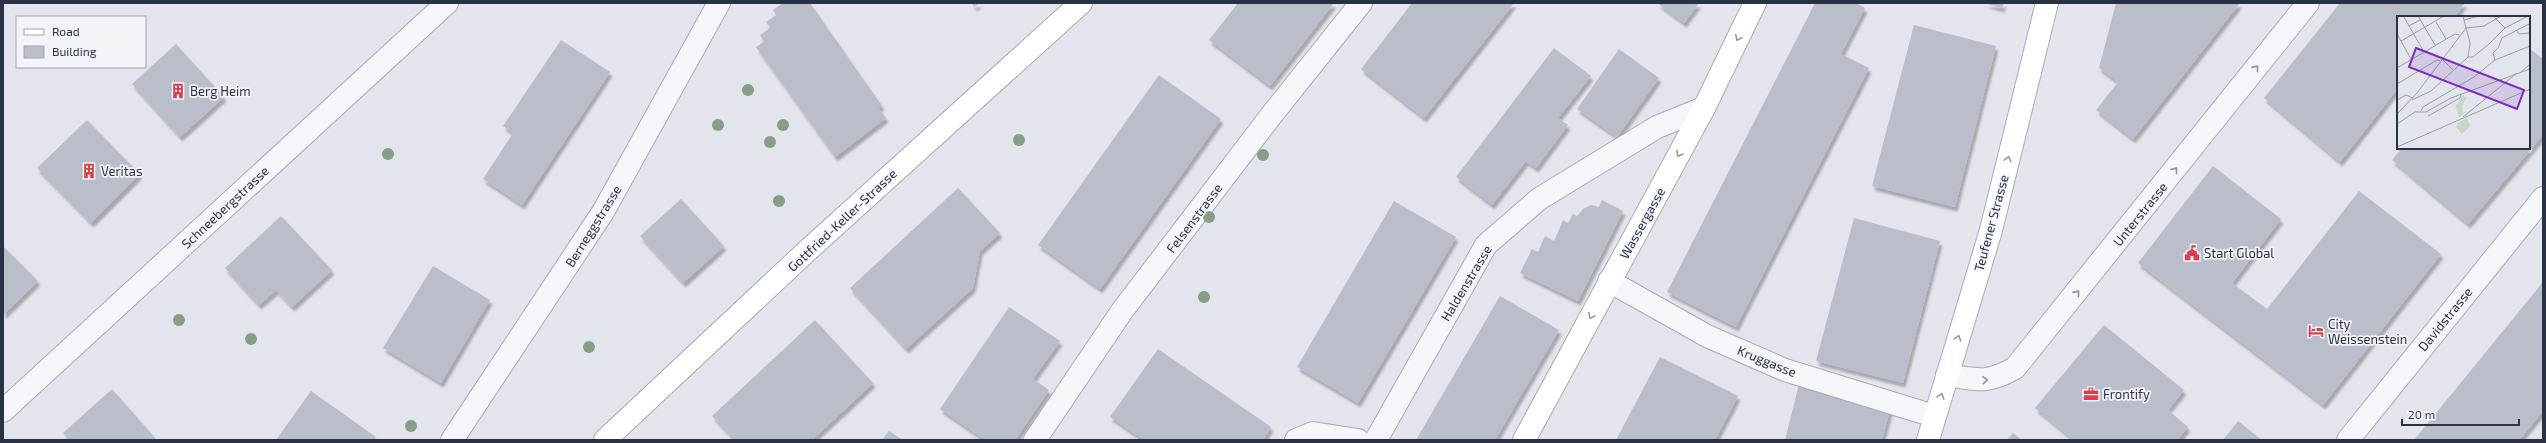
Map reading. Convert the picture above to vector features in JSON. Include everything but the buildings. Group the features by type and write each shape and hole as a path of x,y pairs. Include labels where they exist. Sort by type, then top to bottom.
{"street":[{"name":"Schneebergstrasse","path":"3,411 447,3"},
{"name":"Berneggstrasse","path":"452,440 603,212 719,3"},
{"name":"Gottfried-Keller-Strasse","path":"605,440 807,251 1081,3"},
{"name":"Felsenstrasse","path":"1035,440 1122,311 1270,117 1361,3"},
{"name":"Wassergasse","path":"1524,440 1704,108 1755,3"},
{"name":"Teufener Strasse","path":"1928,440 1991,230 2047,3"},
{"name":"Unterstrasse","path":"1947,375 1979,380 1996,379 2015,368 2308,3"},
{"name":"Haldenstrasse","path":"1376,440 1486,245 1539,199 1658,127 1704,108"},
{"name":"Davidstrasse","path":"2350,439 2543,198"},
{"name":"Kruggasse","path":"1609,281 1707,336 1785,370 1934,416"},
{"path":"1296,440 1313,433 1358,440"}],"place":[{"name":"Berg Heim","path":"178,91"},
{"name":"Veritas","path":"89,171"},
{"name":"Start Global","path":"2192,253"},
{"name":"City Weissenstein","path":"2316,331"},
{"name":"Frontify","path":"2091,394"}]}
